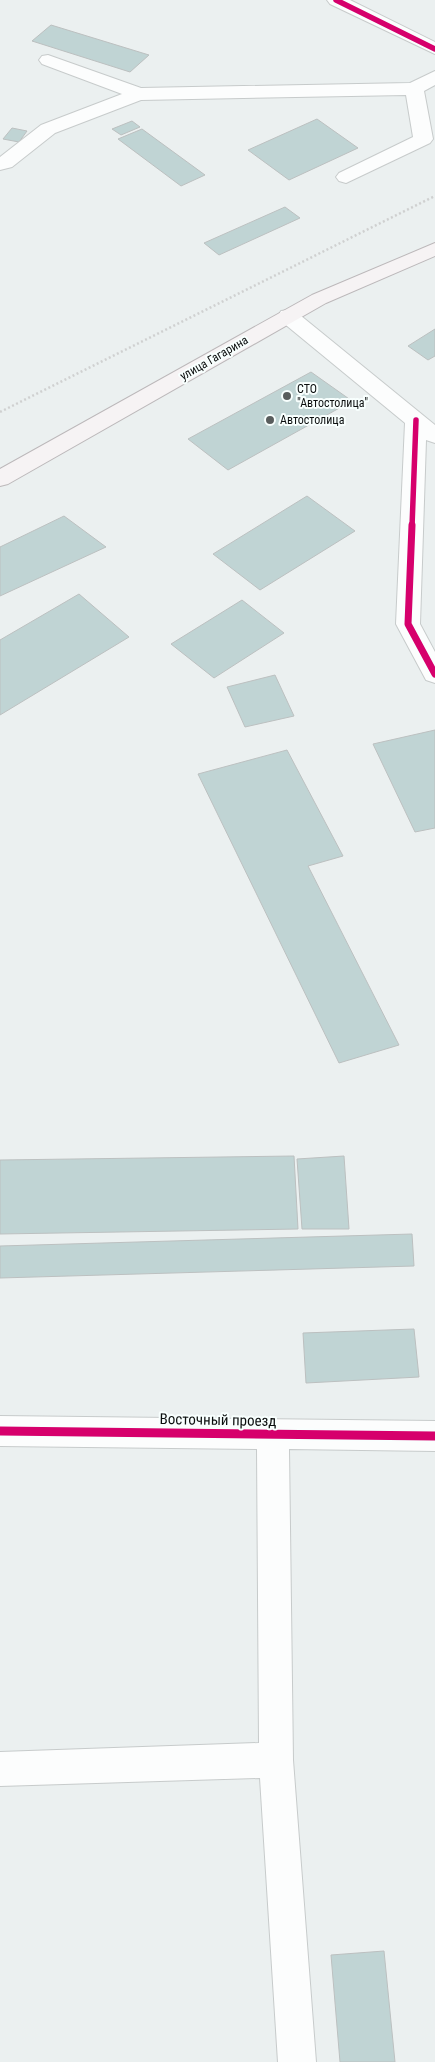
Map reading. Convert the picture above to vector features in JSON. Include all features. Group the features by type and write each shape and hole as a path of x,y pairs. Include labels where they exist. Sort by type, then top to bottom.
{"main road":[{"name":"улица Гагарина","path":"0,479 319,299 435,248"}],"street":[{"path":"336,0 435,49"},
{"path":"48,60 139,94"},
{"path":"0,164 5,163 48,130 139,94 414,89 435,77"},
{"path":"346,177 423,139 414,89"},
{"path":"288,316 435,436"},
{"path":"416,420 424,487 408,624 435,674"},
{"name":"Восточный проезд","path":"0,1431 435,1436"},
{"path":"273,1434 276,1760 297,2062"},
{"path":"0,1769 276,1760"}],"path":[{"path":"0,412 435,196"}],"building":[{"path":"51,25 149,55 130,72 32,41"},
{"path":"317,119 358,148 289,180 248,150"},
{"path":"132,121 140,127 121,135 112,129"},
{"path":"12,128 27,131 19,142 3,139"},
{"path":"142,129 205,175 181,186 118,139"},
{"path":"285,207 300,218 219,255 204,243"},
{"path":"435,329 435,356 428,360 408,346"},
{"name":"Автостолица","path":"311,372 352,401 228,470 188,439"},
{"path":"307,496 355,531 260,590 213,554"},
{"path":"64,516 106,547 0,596 0,547"},
{"path":"79,594 129,637 0,715 0,640"},
{"path":"242,600 284,633 214,678 171,644"},
{"path":"275,675 294,716 245,727 227,687"},
{"path":"435,730 435,828 415,832 373,744"},
{"path":"287,750 343,856 308,866 399,1045 339,1063 198,774"},
{"path":"294,1156 298,1229 0,1234 0,1160"},
{"path":"344,1156 349,1229 302,1229 297,1159"},
{"path":"412,1234 414,1266 0,1278 0,1246"},
{"path":"414,1329 419,1377 306,1383 303,1333"},
{"path":"384,1951 395,2062 340,2062 331,1955"}],"cycle path":[{"path":"336,0 435,49"},
{"path":"416,420 408,624 435,674"},
{"path":"0,1431 435,1436"}],"place":[{"name":"СТО \"Автостолица\"","path":"287,396"},
{"name":"Автостолица","path":"270,420"}]}
